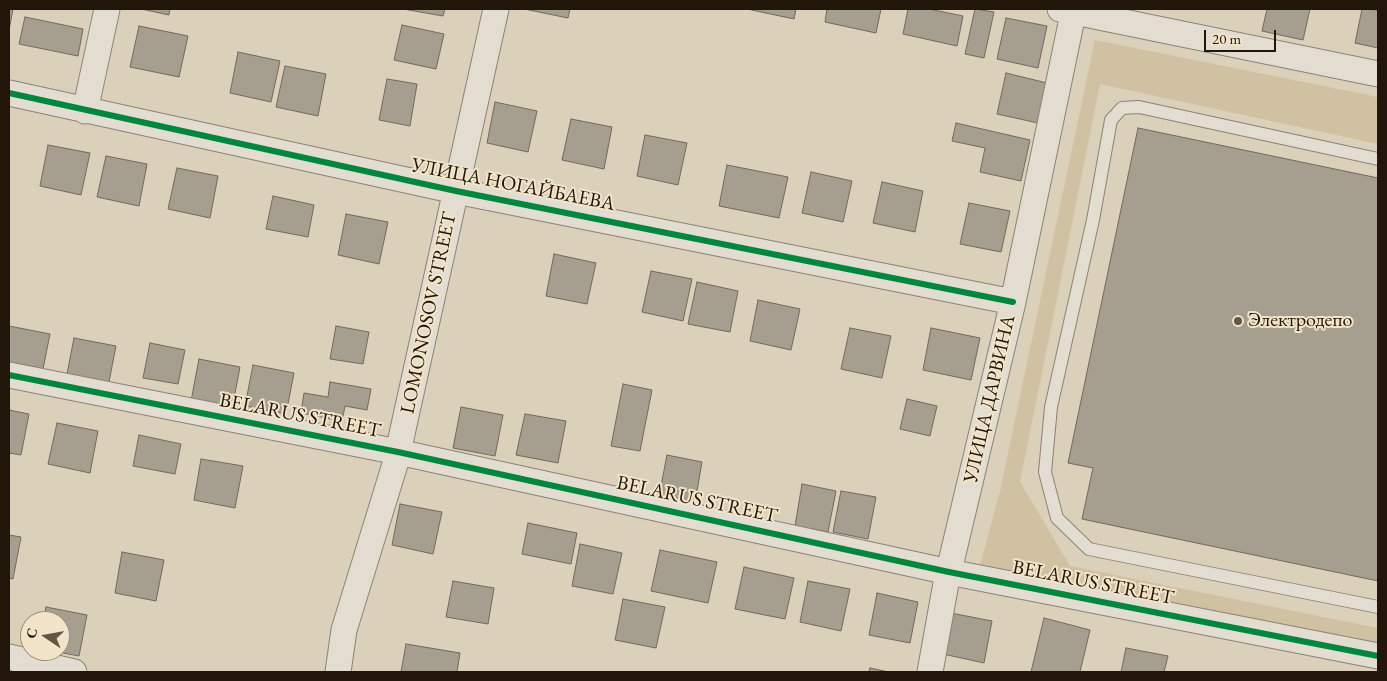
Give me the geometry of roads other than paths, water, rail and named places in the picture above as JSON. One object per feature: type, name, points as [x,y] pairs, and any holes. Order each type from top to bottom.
[{"type":"street","points":[[85,110],[107,9]]},
{"type":"street","name":"LOMONOSOV STREET","points":[[338,672],[344,630],[398,452],[496,9]]},
{"type":"street","points":[[1069,10],[1378,74]]},
{"type":"street","name":"УЛИЦА ДАРВИНА","points":[[930,672],[949,572],[1013,302],[1069,10]]},
{"type":"street","name":"УЛИЦА НОГАЙБАЕВА","points":[[9,93],[456,191],[1013,302]]},
{"type":"street","name":"BELARUS STREET","points":[[9,375],[398,452],[949,572],[1378,656]]},
{"type":"street","points":[[9,657],[74,672]]},
{"type":"lane","points":[[1378,159],[1139,107],[1122,108],[1111,120],[1093,220],[1051,407],[1045,472],[1058,518],[1089,549],[1378,607]]},
{"type":"place","name":"Электродепо","points":[[1238,321]]}]
